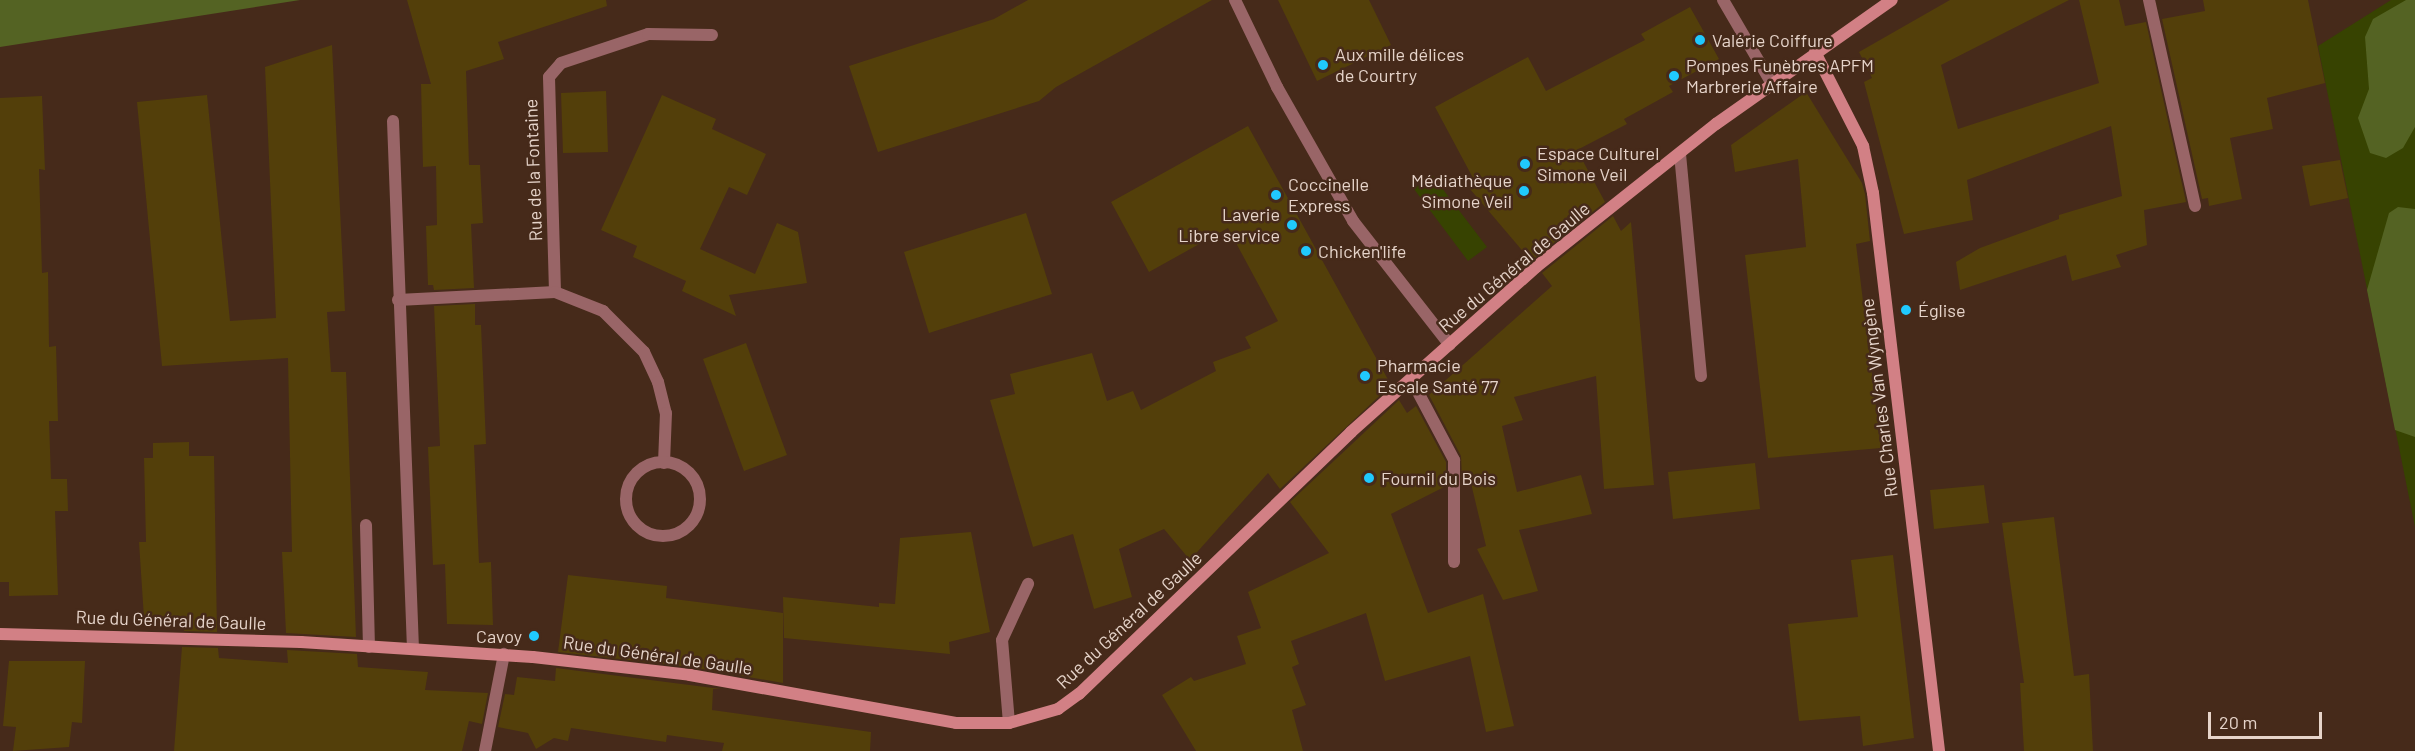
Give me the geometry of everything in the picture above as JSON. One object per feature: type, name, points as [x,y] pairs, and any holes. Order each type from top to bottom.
[{"type":"street","points":[[1235,0],[1277,87],[1353,221],[1450,345]]},
{"type":"street","points":[[1723,0],[1772,84]]},
{"type":"street","name":"Rue du Général de Gaulle","points":[[0,634],[504,654],[690,675],[956,723],[1009,723],[1058,709],[1079,694],[1411,380],[1536,267],[1772,84],[1892,0]]},
{"type":"street","points":[[2149,0],[2195,206]]},
{"type":"street","name":"Rue de la Fontaine","points":[[555,292],[549,77],[561,63],[648,34],[712,35]]},
{"type":"street","name":"Rue Charles Van Wyngène","points":[[1815,52],[1863,146],[1873,193],[1939,751]]},
{"type":"street","points":[[393,121],[413,649]]},
{"type":"street","points":[[1680,154],[1701,376]]},
{"type":"street","points":[[398,300],[555,292],[603,311],[644,352],[666,413],[664,463]]},
{"type":"street","points":[[1411,380],[1454,460],[1455,562]]},
{"type":"street","points":[[664,463],[678,466],[690,474],[699,501],[687,527],[660,536],[635,524],[625,498],[638,472],[664,463]]},
{"type":"street","points":[[366,525],[369,647]]},
{"type":"street","points":[[1009,723],[1002,640],[1028,584]]},
{"type":"street","points":[[485,751],[504,654]]},
{"type":"green space","points":[[0,0],[300,0],[0,47]]},
{"type":"green space","points":[[2391,0],[2415,0],[2415,527],[2318,46]]},
{"type":"green space","points":[[2406,0],[2415,0],[2415,127],[2403,148],[2386,158],[2370,153],[2358,118],[2369,89],[2365,37],[2373,19]]},
{"type":"green space","points":[[1432,175],[1487,247],[1468,261],[1414,189]]},
{"type":"green space","points":[[2398,207],[2415,209],[2415,437],[2395,430],[2367,290],[2389,213]]},
{"type":"building","points":[[407,0],[606,0],[607,6],[498,42],[504,59],[466,71],[469,165],[480,165],[483,223],[471,224],[474,288],[434,290],[433,285],[428,285],[426,226],[437,225],[436,166],[423,167],[421,84],[431,84]]},
{"type":"building","points":[[1028,0],[1212,0],[1056,87],[1039,101],[878,152],[849,66],[994,19]]},
{"type":"building","points":[[1278,0],[1369,0],[1391,45],[1317,81]]},
{"type":"building","points":[[1950,0],[2069,0],[1941,65],[1958,129],[2099,83],[2079,0],[2119,0],[2125,26],[2146,22],[2186,202],[2144,210],[2147,245],[2116,255],[2121,267],[2072,281],[2066,255],[1960,290],[1956,262],[1980,248],[2059,219],[2059,215],[2122,196],[2111,126],[1967,180],[1973,220],[1904,234],[1864,82],[1872,78],[1859,52]]},
{"type":"building","points":[[2203,0],[2308,0],[2325,83],[2267,98],[2273,129],[2230,138],[2242,199],[2209,206],[2208,198],[2202,199],[2162,19],[2205,11]]},
{"type":"building","points":[[1690,7],[1719,59],[1669,86],[1673,92],[1624,119],[1627,124],[1577,150],[1605,202],[1531,261],[1464,182],[1473,178],[1435,107],[1528,57],[1546,91],[1645,40],[1641,34]]},
{"type":"building","points":[[332,45],[345,311],[327,312],[331,372],[346,372],[356,637],[286,633],[282,552],[292,552],[288,358],[162,366],[137,102],[207,95],[230,321],[276,318],[265,67]]},
{"type":"building","points":[[606,91],[608,152],[563,153],[561,93]]},
{"type":"building","points":[[1806,92],[1862,183],[1865,194],[1870,241],[1856,244],[1881,448],[1768,458],[1745,255],[1806,247],[1798,159],[1735,172],[1731,145]]},
{"type":"building","points":[[662,95],[716,119],[712,129],[766,154],[747,195],[729,187],[700,249],[755,274],[777,223],[798,232],[807,283],[729,295],[736,316],[682,291],[686,281],[633,257],[637,246],[601,230]]},
{"type":"building","points":[[42,96],[45,170],[39,169],[42,273],[48,272],[49,347],[56,346],[58,421],[49,421],[51,479],[67,479],[68,511],[55,511],[58,595],[9,596],[9,582],[0,582],[0,98]]},
{"type":"building","points":[[1248,126],[1391,385],[1280,489],[1268,473],[1190,560],[1164,529],[1119,549],[1132,597],[1094,609],[1073,534],[1033,547],[990,400],[1015,394],[1010,374],[1092,353],[1107,401],[1133,391],[1141,410],[1216,371],[1213,362],[1251,348],[1245,337],[1278,321],[1228,228],[1149,272],[1111,202]]},
{"type":"building","points":[[2340,160],[2348,198],[2310,206],[2302,166]]},
{"type":"building","points":[[1026,213],[1052,294],[929,333],[904,252]]},
{"type":"building","points":[[1613,216],[1621,231],[1631,222],[1654,485],[1604,489],[1596,376],[1514,397],[1523,420],[1502,426],[1517,492],[1581,475],[1592,514],[1519,530],[1538,591],[1503,600],[1477,549],[1486,546],[1469,475],[1462,478],[1461,456],[1429,395],[1552,286],[1542,273]]},
{"type":"building","points":[[475,304],[475,325],[481,325],[486,444],[474,445],[479,563],[491,562],[493,625],[447,624],[445,564],[433,565],[428,447],[440,446],[434,306]]},
{"type":"building","points":[[746,343],[787,455],[744,471],[703,359]]},
{"type":"building","points":[[1399,400],[1407,413],[1416,406],[1446,462],[1446,486],[1391,514],[1428,613],[1483,594],[1514,726],[1486,732],[1470,656],[1385,681],[1366,613],[1291,641],[1299,664],[1292,667],[1306,705],[1292,710],[1303,751],[1196,751],[1162,695],[1191,677],[1194,681],[1246,664],[1237,636],[1261,628],[1248,592],[1329,553],[1290,502]]},
{"type":"building","points":[[189,442],[189,456],[214,456],[217,632],[184,631],[185,619],[144,618],[139,542],[146,542],[144,458],[153,458],[153,443]]},
{"type":"building","points":[[1755,463],[1760,509],[1673,519],[1668,472]]},
{"type":"building","points":[[1984,485],[1989,523],[1934,529],[1930,490]]},
{"type":"building","points":[[2054,517],[2074,676],[2089,674],[2093,751],[2024,751],[2020,683],[2024,683],[2002,523]]},
{"type":"building","points":[[971,532],[990,632],[949,642],[950,654],[784,638],[783,597],[879,607],[879,603],[895,604],[900,538]]},
{"type":"building","points":[[1893,555],[1914,738],[1863,746],[1860,716],[1799,721],[1788,624],[1858,617],[1851,560]]},
{"type":"building","points":[[568,575],[667,586],[666,598],[783,613],[783,683],[691,667],[558,652]]},
{"type":"building","points":[[182,647],[218,648],[219,658],[288,663],[287,650],[357,654],[358,667],[428,672],[425,690],[488,693],[482,724],[469,721],[462,751],[174,751]]},
{"type":"building","points":[[9,661],[85,661],[82,723],[72,722],[69,747],[13,751],[16,727],[3,726]]},
{"type":"building","points":[[556,668],[721,689],[713,689],[712,710],[871,732],[870,751],[722,751],[724,743],[667,735],[666,742],[571,728],[568,741],[554,738],[536,749],[528,733],[498,727],[505,694],[514,695],[517,677],[555,681]]},
{"type":"place","name":"Valérie Coiffure","points":[[1700,40]]},
{"type":"place","name":"Aux mille délices de Courtry","points":[[1323,65]]},
{"type":"place","name":"Pompes Funèbres APFM Marbrerie Affaire","points":[[1674,76]]},
{"type":"place","name":"Espace Culturel Simone Veil","points":[[1525,164]]},
{"type":"place","name":"Médiathèque Simone Veil","points":[[1524,191]]},
{"type":"place","name":"Coccinelle Express","points":[[1276,195]]},
{"type":"place","name":"Laverie Libre service","points":[[1292,225]]},
{"type":"place","name":"Chicken'life","points":[[1306,251]]},
{"type":"place","name":"Église","points":[[1906,310]]},
{"type":"place","name":"Pharmacie Escale Santé 77","points":[[1365,376]]},
{"type":"place","name":"Fournil du Bois","points":[[1369,478]]},
{"type":"place","name":"Cavoy","points":[[534,636]]}]
